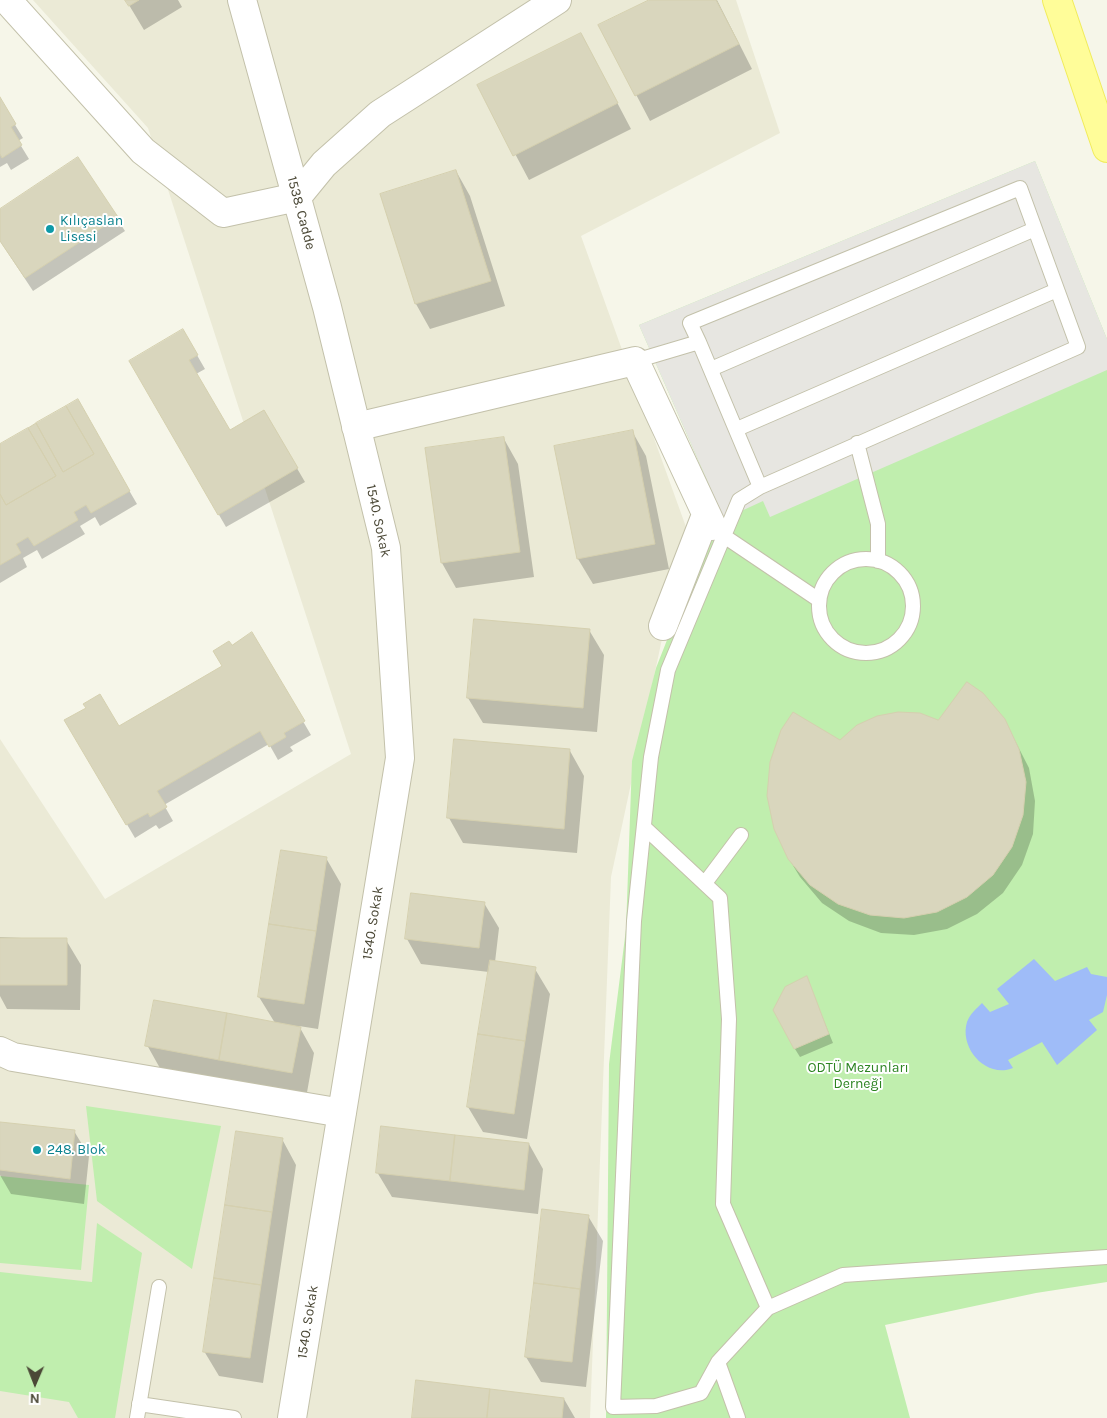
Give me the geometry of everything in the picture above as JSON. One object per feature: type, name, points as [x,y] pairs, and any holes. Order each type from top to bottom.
[{"type":"main road","points":[[1057,0],[1107,148]]},
{"type":"street","points":[[8,0],[143,150],[223,214],[297,197],[324,164],[380,114],[557,0]]},
{"type":"street","name":"1538. Cadde","points":[[242,0],[327,307],[356,427]]},
{"type":"street","points":[[356,427],[635,361],[714,526],[663,626]]},
{"type":"street","name":"1540. Sokak","points":[[292,1418],[400,758],[386,548],[356,427]]},
{"type":"street","points":[[0,1051],[13,1057],[342,1113]]},
{"type":"lane","points":[[760,487],[737,429],[690,323],[1020,188],[1078,347],[760,487],[739,500],[714,526],[668,670],[651,757],[634,921],[613,1407],[656,1406],[701,1392],[718,1362],[768,1308],[843,1276],[1107,1257]]},
{"type":"lane","points":[[711,369],[1035,229]]},
{"type":"lane","points":[[737,429],[1057,290]]},
{"type":"lane","points":[[635,361],[699,342]]},
{"type":"lane","points":[[857,444],[878,524],[878,561]]},
{"type":"lane","points":[[714,526],[819,600]]},
{"type":"lane","points":[[860,560],[878,561],[895,569],[907,583],[913,600],[912,618],[904,635],[890,647],[872,653],[854,652],[837,644],[825,630],[819,612],[819,600],[828,578],[842,565],[860,560]]},
{"type":"lane","points":[[644,827],[720,898],[729,1019],[723,1204],[768,1308]]},
{"type":"lane","points":[[705,883],[742,835]]},
{"type":"lane","points":[[159,1287],[138,1411],[234,1418]]},
{"type":"lane","points":[[718,1362],[738,1418]]},
{"type":"shaded area","points":[[33,0],[736,0],[780,133],[581,236],[686,527],[611,877],[590,1418],[0,1418],[0,739],[105,899],[351,754],[148,128]]},
{"type":"shaded area","points":[[1035,161],[1107,339],[1107,370],[770,517],[763,501],[724,519],[639,325]]},
{"type":"green space","name":"ODTÜ Mezunları Derneği","points":[[1035,161],[1107,339],[1107,1282],[1036,1293],[885,1325],[910,1418],[606,1418],[609,1064],[626,929],[632,761],[656,668],[719,508],[639,325]]},
{"type":"green space","points":[[86,1106],[221,1126],[192,1269],[97,1201]]},
{"type":"green space","points":[[0,1176],[89,1185],[81,1270],[0,1263]]},
{"type":"green space","points":[[97,1223],[142,1253],[115,1418],[78,1418],[69,1402],[0,1391],[0,1272],[92,1282]]},
{"type":"water","points":[[1034,959],[1055,981],[1087,967],[1091,974],[1107,977],[1107,995],[1103,1012],[1089,1020],[1097,1030],[1057,1065],[1042,1042],[1008,1060],[1013,1068],[993,1069],[984,1065],[971,1051],[967,1042],[967,1022],[971,1014],[982,1003],[990,1012],[1009,1004],[997,989]]},
{"type":"building","points":[[125,0],[139,0],[129,6]]},
{"type":"building","points":[[649,0],[716,0],[739,44],[635,96],[598,25]]},
{"type":"building","points":[[581,33],[618,103],[513,156],[477,85]]},
{"type":"building","points":[[0,97],[16,124],[11,127],[22,145],[2,158],[0,154]]},
{"type":"building","name":"Kılıçaslan Lisesi","points":[[78,157],[118,217],[25,278],[0,241],[0,209]]},
{"type":"building","points":[[456,170],[491,281],[415,304],[380,194]]},
{"type":"building","points":[[183,329],[198,355],[189,360],[230,430],[264,410],[298,468],[218,515],[129,361]]},
{"type":"building","points":[[78,399],[130,491],[91,513],[86,505],[74,512],[78,520],[34,546],[28,537],[16,544],[21,553],[0,565],[0,494],[6,505],[56,476],[28,428],[36,423],[63,472],[94,454],[66,406]]},
{"type":"building","points":[[66,406],[94,454],[63,472],[36,423]]},
{"type":"building","points":[[28,428],[56,476],[6,505],[0,494],[0,444]]},
{"type":"building","points":[[633,430],[655,544],[577,559],[554,446]]},
{"type":"building","points":[[504,437],[520,552],[441,563],[425,448]]},
{"type":"building","points":[[474,619],[590,629],[583,708],[467,698]]},
{"type":"building","points":[[252,632],[305,721],[284,733],[286,737],[269,747],[260,731],[157,791],[167,807],[150,817],[148,813],[126,825],[64,720],[86,708],[83,704],[100,694],[119,726],[222,666],[213,651],[229,641],[232,645]]},
{"type":"building","points":[[967,682],[983,693],[1005,719],[1019,749],[1026,782],[1023,815],[1012,847],[993,875],[967,897],[937,912],[904,918],[870,915],[838,904],[810,885],[788,859],[774,829],[767,796],[770,762],[781,730],[793,712],[840,740],[857,725],[877,716],[898,712],[920,713],[938,720]]},
{"type":"building","points":[[454,739],[570,749],[564,829],[447,818]]},
{"type":"building","points":[[281,850],[327,857],[316,931],[269,924]]},
{"type":"building","points":[[411,893],[485,902],[479,948],[405,939]]},
{"type":"building","points":[[269,924],[316,931],[304,1004],[258,997]]},
{"type":"building","points":[[0,938],[67,938],[67,985],[0,985]]},
{"type":"building","points":[[490,960],[536,967],[525,1041],[478,1034]]},
{"type":"building","points":[[807,976],[829,1034],[794,1049],[773,1010],[785,987]]},
{"type":"building","points":[[154,1000],[227,1013],[219,1060],[145,1046]]},
{"type":"building","points":[[227,1013],[301,1027],[292,1073],[219,1060]]},
{"type":"building","points":[[478,1034],[525,1041],[514,1114],[467,1107]]},
{"type":"building","name":"248. Blok","points":[[0,1122],[75,1130],[70,1179],[0,1170]]},
{"type":"building","points":[[381,1126],[455,1135],[450,1181],[376,1173]]},
{"type":"building","points":[[236,1131],[283,1138],[272,1212],[225,1205]]},
{"type":"building","points":[[455,1135],[529,1143],[524,1190],[450,1181]]},
{"type":"building","points":[[225,1205],[272,1212],[261,1285],[214,1278]]},
{"type":"building","points":[[542,1209],[589,1215],[580,1289],[534,1283]]},
{"type":"building","points":[[214,1278],[261,1285],[250,1358],[203,1352]]},
{"type":"building","points":[[534,1283],[580,1289],[572,1362],[525,1357]]},
{"type":"building","points":[[416,1380],[490,1389],[487,1418],[412,1418]]},
{"type":"building","points":[[490,1389],[564,1398],[562,1418],[487,1418]]},
{"type":"place","name":"Kılıçaslan Lisesi","points":[[50,229]]},
{"type":"place","name":"248. Blok","points":[[37,1150]]}]
